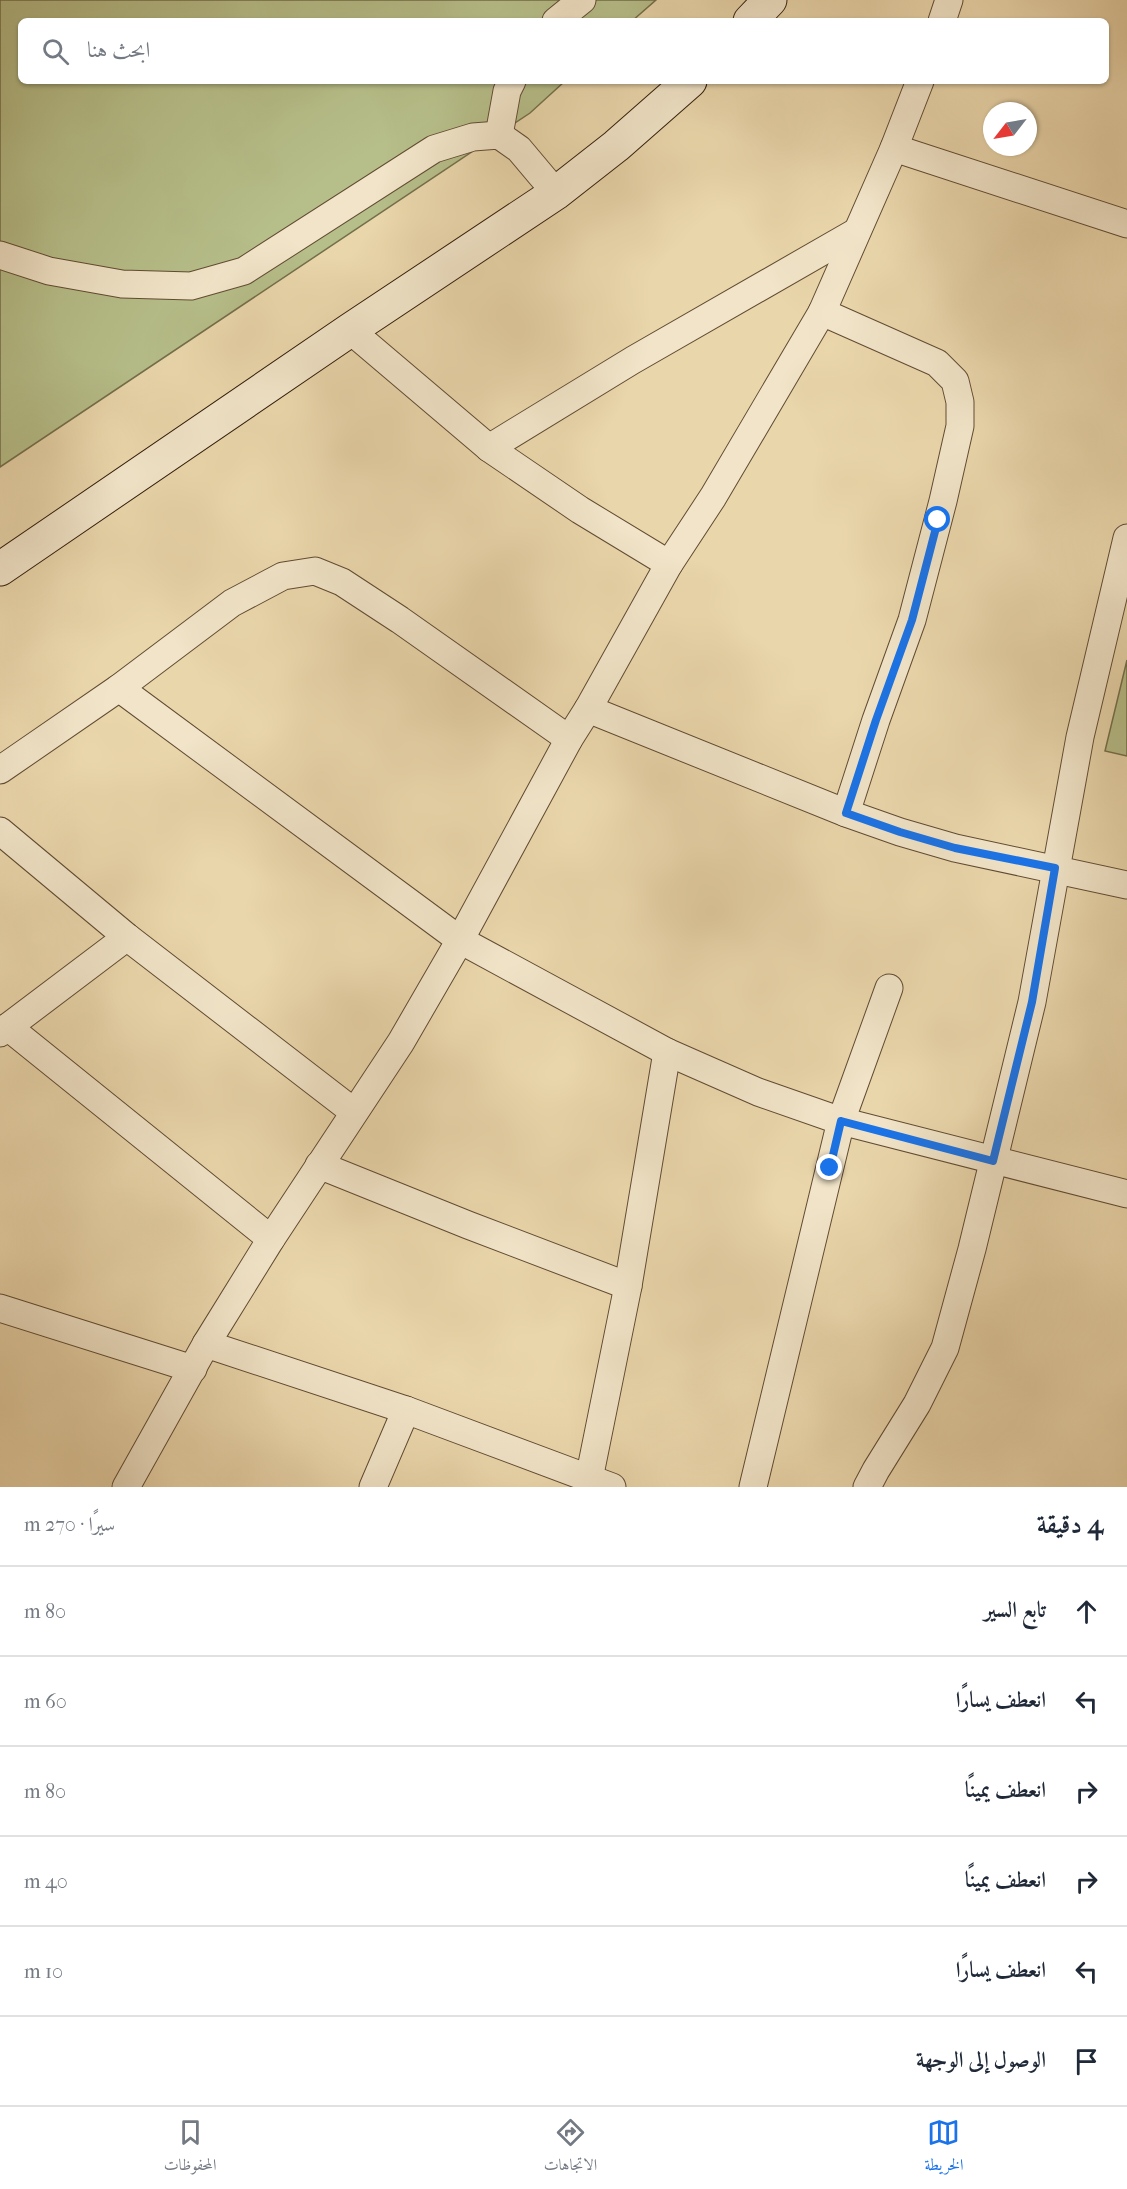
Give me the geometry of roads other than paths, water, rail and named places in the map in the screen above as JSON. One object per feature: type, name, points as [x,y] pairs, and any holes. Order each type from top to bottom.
[{"type":"main road","points":[[753,18],[770,0]]},
{"type":"main road","points":[[0,569],[350,330],[556,193],[616,146],[687,84]]},
{"type":"street","points":[[560,18],[582,0]]},
{"type":"street","points":[[943,18],[949,0]]},
{"type":"street","points":[[499,135],[507,91],[510,84]]},
{"type":"street","points":[[126,1487],[206,1344],[401,1042],[669,564],[713,497],[822,312],[894,148],[919,84]]},
{"type":"street","points":[[0,255],[49,271],[122,285],[191,286],[244,271],[434,149],[473,137],[499,135],[519,149],[556,193]]},
{"type":"street","points":[[894,148],[1127,224]]},
{"type":"street","points":[[489,448],[633,360],[856,232]]},
{"type":"street","points":[[822,312],[937,363],[956,381],[960,402],[960,426],[946,490],[912,620],[846,813]]},
{"type":"street","points":[[350,330],[489,448],[580,510],[669,564]]},
{"type":"street","points":[[867,1487],[917,1404],[945,1348],[1032,1002],[1080,736],[1127,538]]},
{"type":"street","points":[[0,770],[119,688],[232,603],[283,576],[315,571],[342,582],[400,620],[569,740]]},
{"type":"street","points":[[119,688],[460,940],[667,1052],[758,1092],[841,1121],[1127,1194]]},
{"type":"street","points":[[588,708],[846,813],[900,832],[955,848],[1127,885]]},
{"type":"street","points":[[0,831],[127,937],[354,1112]]},
{"type":"street","points":[[127,937],[4,1030],[272,1239]]},
{"type":"street","points":[[753,1487],[841,1121],[889,988]]},
{"type":"street","points":[[206,1344],[406,1410],[597,1484],[667,1052]]},
{"type":"street","points":[[319,1166],[628,1286]]},
{"type":"street","points":[[0,1308],[193,1369]]},
{"type":"street","points":[[373,1487],[406,1410]]}]
